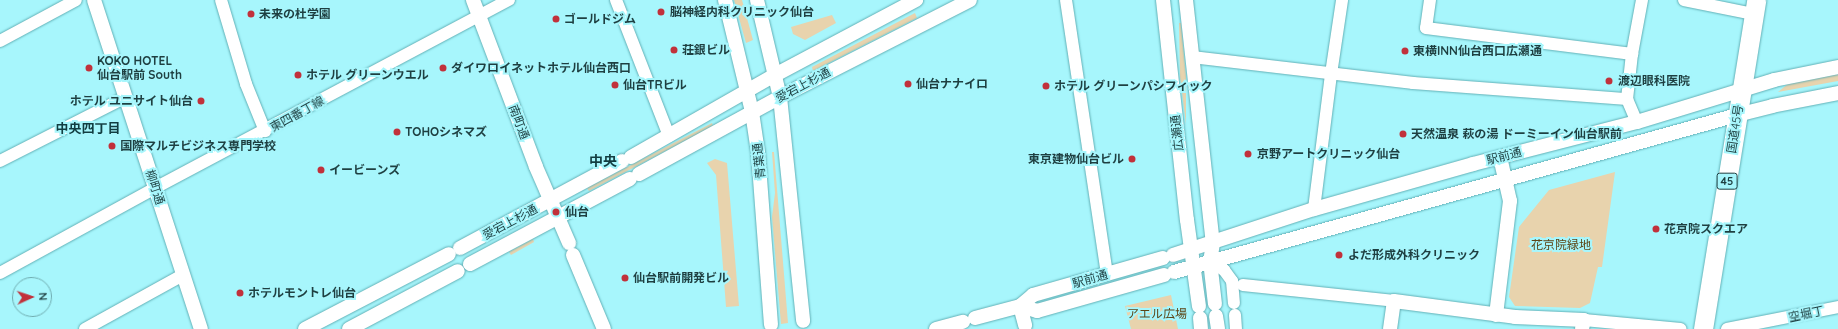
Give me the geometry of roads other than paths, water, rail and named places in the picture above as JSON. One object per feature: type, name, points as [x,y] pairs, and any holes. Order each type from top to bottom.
[{"type":"highway","name":"国道45号","points":[[1703,329],[1754,7]]},
{"type":"street","points":[[0,41],[76,0]]},
{"type":"street","name":"柳町通","points":[[94,0],[201,329]]},
{"type":"street","points":[[221,0],[246,84],[265,131]]},
{"type":"street","name":"南町通","points":[[473,0],[551,201],[604,329]]},
{"type":"street","name":"東四番丁線","points":[[0,273],[155,188],[265,131],[509,0]]},
{"type":"street","points":[[616,0],[669,136]]},
{"type":"street","name":"青葉通","points":[[725,0],[752,112],[758,152],[771,325]]},
{"type":"street","points":[[757,0],[780,97],[803,321]]},
{"type":"street","name":"愛宕上杉通","points":[[305,329],[551,201],[776,75],[916,0]]},
{"type":"street","name":"愛宕上杉通","points":[[348,329],[634,177],[780,97],[970,0]]},
{"type":"street","points":[[1066,0],[1107,273]]},
{"type":"street","name":"広瀬通","points":[[1163,0],[1187,220],[1200,318]]},
{"type":"street","name":"広瀬通","points":[[1186,0],[1213,243],[1210,261],[1216,317]]},
{"type":"street","points":[[1314,209],[1342,0]]},
{"type":"street","points":[[1430,0],[1426,28],[1632,54]]},
{"type":"street","points":[[1637,122],[1627,99],[1632,54],[1642,0]]},
{"type":"street","points":[[1684,0],[1754,7]]},
{"type":"street","points":[[1192,57],[1420,84],[1627,99]]},
{"type":"street","name":"駅前通","points":[[936,329],[1020,306],[1033,295],[1213,243],[1314,209],[1500,157],[1637,122],[1774,80],[1838,67]]},
{"type":"street","name":"駅前通","points":[[1020,306],[1037,311],[1210,261],[1737,115],[1772,106],[1838,93]]},
{"type":"street","points":[[0,161],[126,97]]},
{"type":"street","points":[[1496,315],[1510,201],[1500,157]]},
{"type":"street","points":[[1210,261],[1228,274],[1237,286],[1235,309],[1236,329]]},
{"type":"street","points":[[85,329],[183,275]]},
{"type":"street","points":[[1237,286],[1394,301],[1496,315],[1583,324],[1681,329]]},
{"type":"street","points":[[1390,329],[1394,301]]},
{"type":"street","points":[[1020,306],[1025,324]]},
{"type":"street","name":"空堀丁","points":[[1727,329],[1838,307]]},
{"type":"place","name":"脳神経内科クリニック仙台","points":[[661,12]]},
{"type":"place","name":"未来の杜学園","points":[[251,14]]},
{"type":"place","name":"ゴールドジム","points":[[556,19]]},
{"type":"place","name":"荘銀ビル","points":[[674,50]]},
{"type":"place","name":"東横INN仙台西口広瀬通","points":[[1405,51]]},
{"type":"place","name":"KOKO HOTEL 仙台駅前 South","points":[[89,68]]},
{"type":"place","name":"ダイワロイネットホテル仙台西口","points":[[443,68]]},
{"type":"place","name":"ホテル グリーンウエル","points":[[298,75]]},
{"type":"place","name":"渡辺眼科医院","points":[[1609,81]]},
{"type":"place","name":"仙台ナナイロ","points":[[908,84]]},
{"type":"place","name":"仙台TRビル","points":[[615,85]]},
{"type":"place","name":"ホテル グリーンパシフィック","points":[[1046,86]]},
{"type":"place","name":"ホテル ユニサイト仙台","points":[[201,101]]},
{"type":"place","name":"TOHOシネマズ","points":[[397,132]]},
{"type":"place","name":"天然温泉 萩の湯 ドーミーイン仙台駅前","points":[[1403,134]]},
{"type":"place","name":"国際マルチビジネス専門学校","points":[[112,146]]},
{"type":"place","name":"京野アートクリニック仙台","points":[[1248,154]]},
{"type":"place","name":"東京建物仙台ビル","points":[[1132,159]]},
{"type":"place","name":"イービーンズ","points":[[321,170]]},
{"type":"place","name":"仙台","points":[[556,212]]},
{"type":"place","name":"花京院スクエア","points":[[1656,229]]},
{"type":"place","name":"よだ形成外科クリニック","points":[[1339,255]]},
{"type":"place","name":"仙台駅前開発ビル","points":[[625,278]]},
{"type":"place","name":"ホテルモントレ仙台","points":[[240,293]]},
{"type":"district","name":"中央四丁目","points":[[88,128]]},
{"type":"district","name":"中央","points":[[603,161]]},
{"type":"park label","name":"花京院緑地","points":[[1561,245]]},
{"type":"park label","name":"アエル広場","points":[[1157,314]]}]
